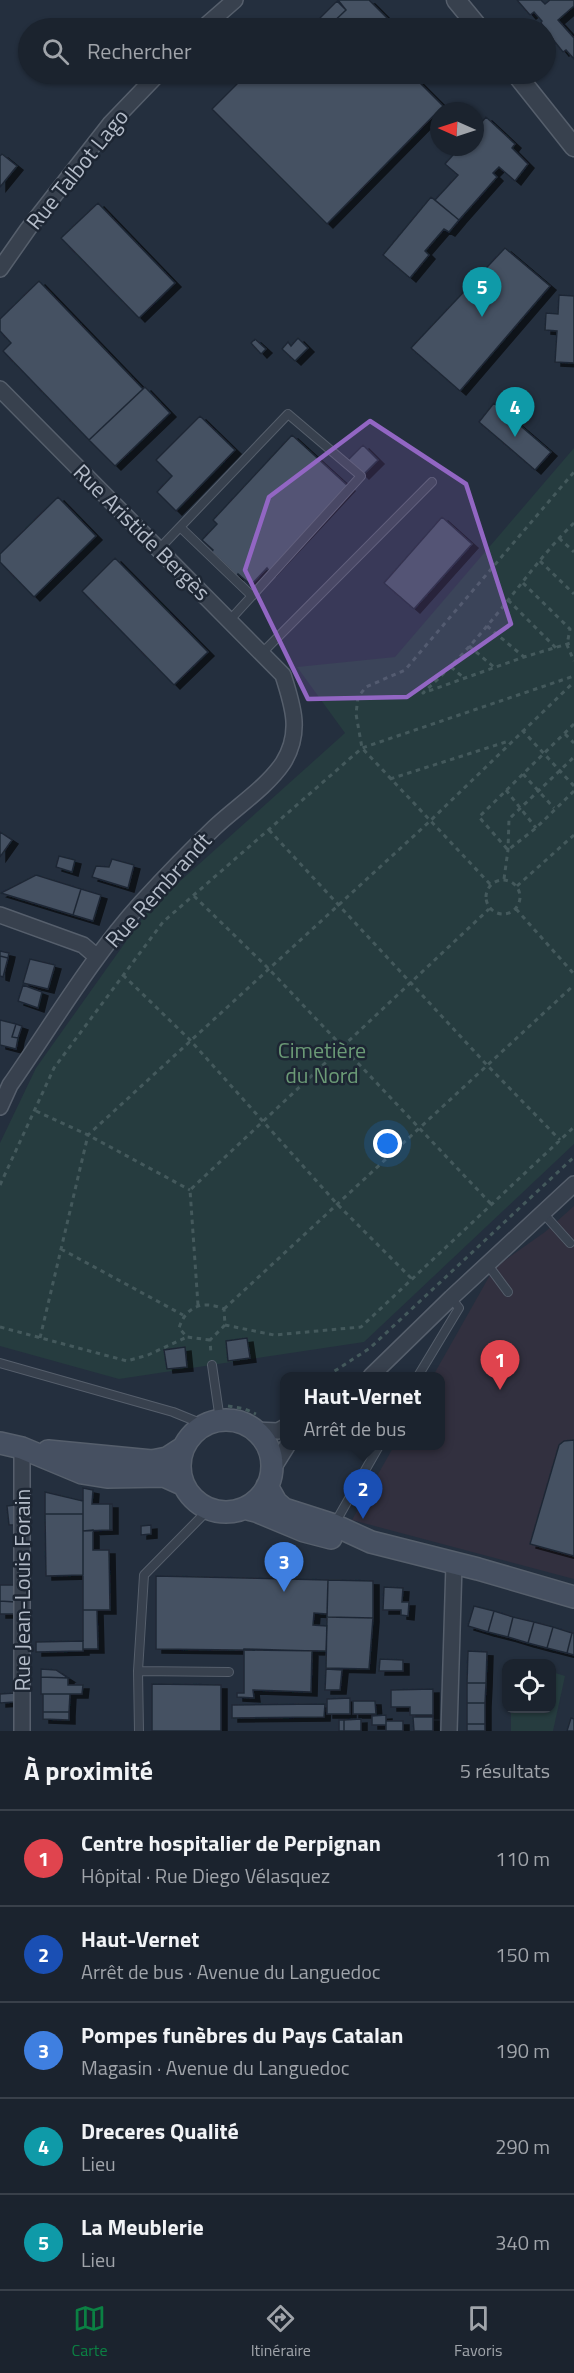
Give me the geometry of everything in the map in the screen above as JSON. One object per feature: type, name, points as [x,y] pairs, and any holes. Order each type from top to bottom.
[{"type":"main road","points":[[270,1478],[262,1495],[244,1508],[233,1512],[209,1509],[190,1495],[184,1485],[180,1472],[180,1459],[184,1447],[193,1434],[214,1417],[259,1425],[270,1455],[270,1478],[276,1502],[284,1509],[334,1525],[371,1542],[478,1569],[574,1597]]},
{"type":"main road","points":[[0,1443],[22,1448],[152,1461],[167,1458],[184,1447]]},
{"type":"main road","points":[[22,1448],[82,1473],[106,1477],[164,1476],[184,1485]]},
{"type":"main road","points":[[244,1508],[313,1533],[340,1540],[371,1542]]},
{"type":"street","points":[[215,18],[234,0]]},
{"type":"street","points":[[456,0],[471,18]]},
{"type":"street","name":"Rue Talbot Lago","points":[[0,269],[28,229],[110,124],[148,84]]},
{"type":"street","points":[[524,84],[574,147]]},
{"type":"street","name":"Rue Aristide Bergès","points":[[0,389],[283,675]]},
{"type":"street","name":"Rue Rembrandt","points":[[0,1107],[10,1085],[97,957],[140,904],[214,828],[266,782],[283,763],[294,737],[294,710],[283,675]]},
{"type":"street","points":[[0,915],[83,945],[97,957]]},
{"type":"street","points":[[376,1372],[451,1298],[574,1184]]},
{"type":"street","points":[[368,1372],[399,1351]]},
{"type":"street","points":[[259,1425],[280,1430]]},
{"type":"street","name":"Rue Jean-Louis Forain","points":[[22,1448],[22,1731]]},
{"type":"street","points":[[270,1478],[285,1450]]},
{"type":"street","points":[[449,1731],[454,1564]]},
{"type":"lane","points":[[159,549],[288,414],[361,476],[229,621]]},
{"type":"lane","points":[[262,653],[432,482]]},
{"type":"lane","points":[[180,527],[252,596]]},
{"type":"lane","points":[[543,1213],[573,1243]]},
{"type":"lane","points":[[488,1265],[508,1292]]},
{"type":"lane","points":[[421,1372],[459,1308],[451,1298]]},
{"type":"lane","points":[[0,1363],[173,1412],[214,1417],[212,1365]]},
{"type":"lane","points":[[334,1525],[376,1450]]},
{"type":"lane","points":[[139,1731],[138,1671],[144,1575],[209,1509]]},
{"type":"lane","points":[[138,1671],[229,1672]]},
{"type":"path","points":[[490,884],[429,822],[362,748],[356,714],[358,697],[366,687],[405,670],[574,472]]},
{"type":"path","points":[[574,523],[559,538],[488,626],[451,667],[423,693],[574,642]]},
{"type":"path","points":[[559,538],[574,552]]},
{"type":"path","points":[[540,561],[574,594]]},
{"type":"path","points":[[522,583],[570,629]]},
{"type":"path","points":[[508,600],[556,649]]},
{"type":"path","points":[[574,624],[570,629],[567,645],[574,661]]},
{"type":"path","points":[[488,626],[524,657]]},
{"type":"path","points":[[469,646],[495,668]]},
{"type":"path","points":[[451,667],[464,678]]},
{"type":"path","points":[[0,1185],[54,1068],[163,922],[362,748],[574,676]]},
{"type":"path","points":[[40,1338],[88,1135],[429,822],[511,740],[574,682]]},
{"type":"path","points":[[508,850],[478,817],[574,724]]},
{"type":"path","points":[[522,730],[574,786]]},
{"type":"path","points":[[565,734],[574,743]]},
{"type":"path","points":[[390,779],[511,740]]},
{"type":"path","points":[[504,879],[509,819],[574,757]]},
{"type":"path","points":[[523,774],[554,809]]},
{"type":"path","points":[[505,789],[536,828]]},
{"type":"path","points":[[508,850],[536,828],[574,791]]},
{"type":"path","points":[[269,830],[487,1065],[560,1140]]},
{"type":"path","points":[[517,886],[574,835]]},
{"type":"path","points":[[504,879],[517,886],[521,899],[516,909],[502,915],[489,909],[485,896],[490,884],[504,879]]},
{"type":"path","points":[[194,896],[268,968],[492,1205]]},
{"type":"path","points":[[198,1305],[190,1190],[263,1119],[344,1048],[489,909]]},
{"type":"path","points":[[516,909],[574,974]]},
{"type":"path","points":[[123,975],[190,1040],[338,1205],[412,1279]]},
{"type":"path","points":[[224,1309],[574,985]]},
{"type":"path","points":[[36,1111],[88,1135],[190,1190]]},
{"type":"path","points":[[225,1325],[274,1335],[361,1327],[574,1127]]},
{"type":"path","points":[[334,1372],[370,1348],[574,1157]]},
{"type":"path","points":[[61,1249],[183,1315]]},
{"type":"path","points":[[187,1337],[179,1328],[183,1315],[198,1305],[212,1304],[224,1309]]},
{"type":"path","points":[[212,1365],[210,1340],[225,1325],[224,1309]]},
{"type":"path","points":[[0,1327],[127,1362],[187,1337],[210,1340]]},
{"type":"path","points":[[214,1417],[245,1409],[259,1425]]},
{"type":"highlighted area","points":[[370,421],[466,484],[511,624],[407,697],[308,699],[245,570],[269,497]]},
{"type":"shaded area","points":[[574,1206],[574,1579],[352,1520],[392,1450],[445,1450],[445,1372],[435,1372],[494,1268],[545,1232]]},
{"type":"green space","name":"Cimetière du Nord","points":[[574,448],[574,1144],[364,1342],[119,1379],[0,1346],[0,1143],[36,1068],[149,909],[345,733],[297,667],[395,657]]},
{"type":"green space","points":[[556,1673],[565,1676],[553,1731],[511,1731],[511,1713],[556,1713]]},
{"type":"building","points":[[338,0],[369,0],[387,18],[338,18],[346,10]]},
{"type":"building","points":[[517,0],[541,0],[545,4],[550,0],[574,0],[574,6],[558,20],[574,38],[574,59],[566,50],[563,52],[556,43],[556,18],[539,18],[534,12],[530,15]]},
{"type":"building","points":[[337,1],[346,10],[338,18],[320,18]]},
{"type":"building","points":[[237,84],[421,84],[439,102],[430,102],[430,119],[327,224],[212,109]]},
{"type":"building","points":[[486,117],[515,144],[512,148],[528,164],[515,181],[499,167],[493,173],[497,177],[459,220],[435,200],[458,175],[445,164],[452,156],[484,156],[484,119]]},
{"type":"building","points":[[2,154],[17,166],[0,187],[0,156]]},
{"type":"building","points":[[431,197],[459,220],[449,232],[444,229],[425,251],[429,255],[410,278],[383,255]]},
{"type":"building","points":[[98,203],[175,283],[139,318],[61,238]]},
{"type":"building","points":[[505,248],[550,286],[460,391],[411,348]]},
{"type":"building","points":[[39,281],[143,389],[89,440],[3,351],[11,343],[0,331],[0,319]]},
{"type":"building","points":[[559,295],[574,296],[574,363],[555,362],[557,331],[545,330],[546,313],[558,314]]},
{"type":"building","points":[[298,338],[308,348],[295,361],[282,349],[288,342],[291,346]]},
{"type":"building","points":[[255,339],[266,349],[261,354],[251,343]]},
{"type":"building","points":[[145,387],[170,413],[115,466],[89,440]]},
{"type":"building","points":[[494,403],[551,452],[535,470],[479,422]]},
{"type":"building","points":[[200,416],[235,450],[176,511],[157,492],[172,476],[156,460]]},
{"type":"building","points":[[292,435],[349,487],[270,572],[267,568],[251,585],[238,574],[237,576],[202,540],[217,524],[213,520]]},
{"type":"building","points":[[363,445],[378,460],[363,475],[348,460]]},
{"type":"building","points":[[58,497],[96,536],[34,597],[0,562],[0,554]]},
{"type":"building","points":[[442,517],[472,544],[414,609],[384,583]]},
{"type":"building","points":[[115,558],[208,652],[174,685],[82,591]]},
{"type":"building","points":[[0,832],[12,840],[0,857]]},
{"type":"building","points":[[59,856],[75,860],[72,872],[56,867]]},
{"type":"building","points":[[112,859],[134,865],[128,888],[92,877],[96,866],[109,867]]},
{"type":"building","points":[[36,875],[81,889],[73,915],[1,893]]},
{"type":"building","points":[[81,889],[101,895],[93,921],[73,915]]},
{"type":"building","points":[[0,951],[9,953],[8,958],[0,956]]},
{"type":"building","points":[[0,956],[8,958],[3,977],[0,976]]},
{"type":"building","points":[[30,959],[55,965],[48,989],[23,983]]},
{"type":"building","points":[[23,985],[42,992],[38,1008],[18,1001]]},
{"type":"building","points":[[0,1020],[16,1024],[12,1037],[18,1038],[16,1049],[0,1045]]},
{"type":"building","points":[[16,1024],[22,1026],[18,1038],[12,1037]]},
{"type":"building","points":[[247,1338],[250,1358],[228,1361],[226,1341]]},
{"type":"building","points":[[185,1347],[187,1367],[167,1369],[164,1350]]},
{"type":"building","points":[[574,1440],[574,1556],[530,1544],[559,1445],[564,1441]]},
{"type":"building","points":[[83,1488],[93,1490],[92,1504],[110,1504],[110,1530],[83,1531]]},
{"type":"building","points":[[45,1492],[83,1501],[83,1514],[45,1514]]},
{"type":"building","points":[[110,1504],[112,1504],[112,1530],[110,1530]]},
{"type":"building","points":[[14,1505],[14,1525],[9,1525],[7,1506]]},
{"type":"building","points":[[45,1514],[83,1514],[83,1575],[46,1576]]},
{"type":"building","points":[[151,1525],[151,1534],[141,1535],[141,1526]]},
{"type":"building","points":[[93,1530],[93,1550],[109,1550],[110,1610],[83,1610],[83,1531]]},
{"type":"building","points":[[156,1576],[328,1580],[327,1614],[314,1613],[313,1625],[327,1626],[326,1651],[156,1649]]},
{"type":"building","points":[[328,1580],[373,1581],[373,1618],[327,1617]]},
{"type":"building","points":[[0,1585],[15,1585],[15,1602],[0,1601]]},
{"type":"building","points":[[384,1587],[403,1588],[402,1602],[409,1602],[408,1616],[401,1615],[401,1610],[383,1610]]},
{"type":"building","points":[[0,1601],[15,1602],[15,1614],[0,1614]]},
{"type":"building","points":[[474,1606],[494,1611],[488,1632],[468,1626]]},
{"type":"building","points":[[83,1610],[97,1610],[98,1649],[83,1649]]},
{"type":"building","points":[[494,1611],[513,1617],[508,1637],[488,1632]]},
{"type":"building","points":[[327,1617],[373,1618],[369,1669],[326,1668]]},
{"type":"building","points":[[513,1617],[534,1622],[528,1643],[508,1637]]},
{"type":"building","points":[[534,1622],[553,1627],[547,1648],[528,1643]]},
{"type":"building","points":[[553,1627],[572,1633],[567,1653],[547,1648]]},
{"type":"building","points":[[572,1633],[574,1633],[574,1655],[567,1653]]},
{"type":"building","points":[[83,1641],[83,1651],[36,1652],[36,1642]]},
{"type":"building","points":[[244,1649],[312,1651],[311,1692],[253,1690],[254,1698],[237,1697],[237,1693],[244,1693]]},
{"type":"building","points":[[468,1651],[487,1652],[486,1683],[467,1683]]},
{"type":"building","points":[[380,1659],[403,1660],[403,1671],[379,1671]]},
{"type":"building","points":[[41,1669],[56,1670],[68,1678],[41,1677]]},
{"type":"building","points":[[326,1669],[342,1670],[340,1690],[325,1690]]},
{"type":"building","points":[[41,1677],[68,1678],[68,1685],[83,1685],[82,1694],[41,1694]]},
{"type":"building","points":[[467,1683],[486,1683],[485,1703],[467,1703]]},
{"type":"building","points":[[152,1684],[221,1685],[221,1731],[152,1731]]},
{"type":"building","points":[[433,1689],[433,1715],[410,1715],[410,1707],[391,1707],[391,1690]]},
{"type":"building","points":[[15,1693],[15,1702],[0,1703],[0,1694]]},
{"type":"building","points":[[43,1694],[70,1694],[69,1712],[43,1712]]},
{"type":"building","points":[[350,1698],[350,1714],[327,1714],[327,1699]]},
{"type":"building","points":[[353,1701],[375,1701],[376,1714],[353,1714]]},
{"type":"building","points":[[467,1703],[485,1703],[485,1724],[467,1724]]},
{"type":"building","points":[[325,1704],[324,1717],[232,1718],[232,1705]]},
{"type":"building","points":[[43,1712],[69,1712],[69,1720],[43,1719]]},
{"type":"building","points":[[386,1715],[386,1725],[372,1725],[372,1716]]},
{"type":"building","points":[[413,1717],[433,1717],[433,1731],[414,1731]]},
{"type":"building","points":[[571,1718],[574,1719],[574,1731],[567,1731]]},
{"type":"building","points":[[361,1719],[361,1731],[344,1731],[344,1720]]},
{"type":"building","points":[[339,1720],[344,1720],[344,1731],[339,1731]]},
{"type":"building","points":[[386,1721],[403,1721],[403,1731],[386,1731]]},
{"type":"building","points":[[467,1724],[485,1724],[485,1731],[467,1731]]},
{"type":"place","name":"La Meublerie","points":[[482,317]]},
{"type":"place","name":"Dreceres Qualité","points":[[515,437]]},
{"type":"place","name":"Centre hospitalier de Perpignan","points":[[500,1390]]},
{"type":"place","name":"Haut-Vernet","points":[[363,1519]]},
{"type":"place","name":"Pompes funèbres du Pays Catalan","points":[[284,1592]]}]
